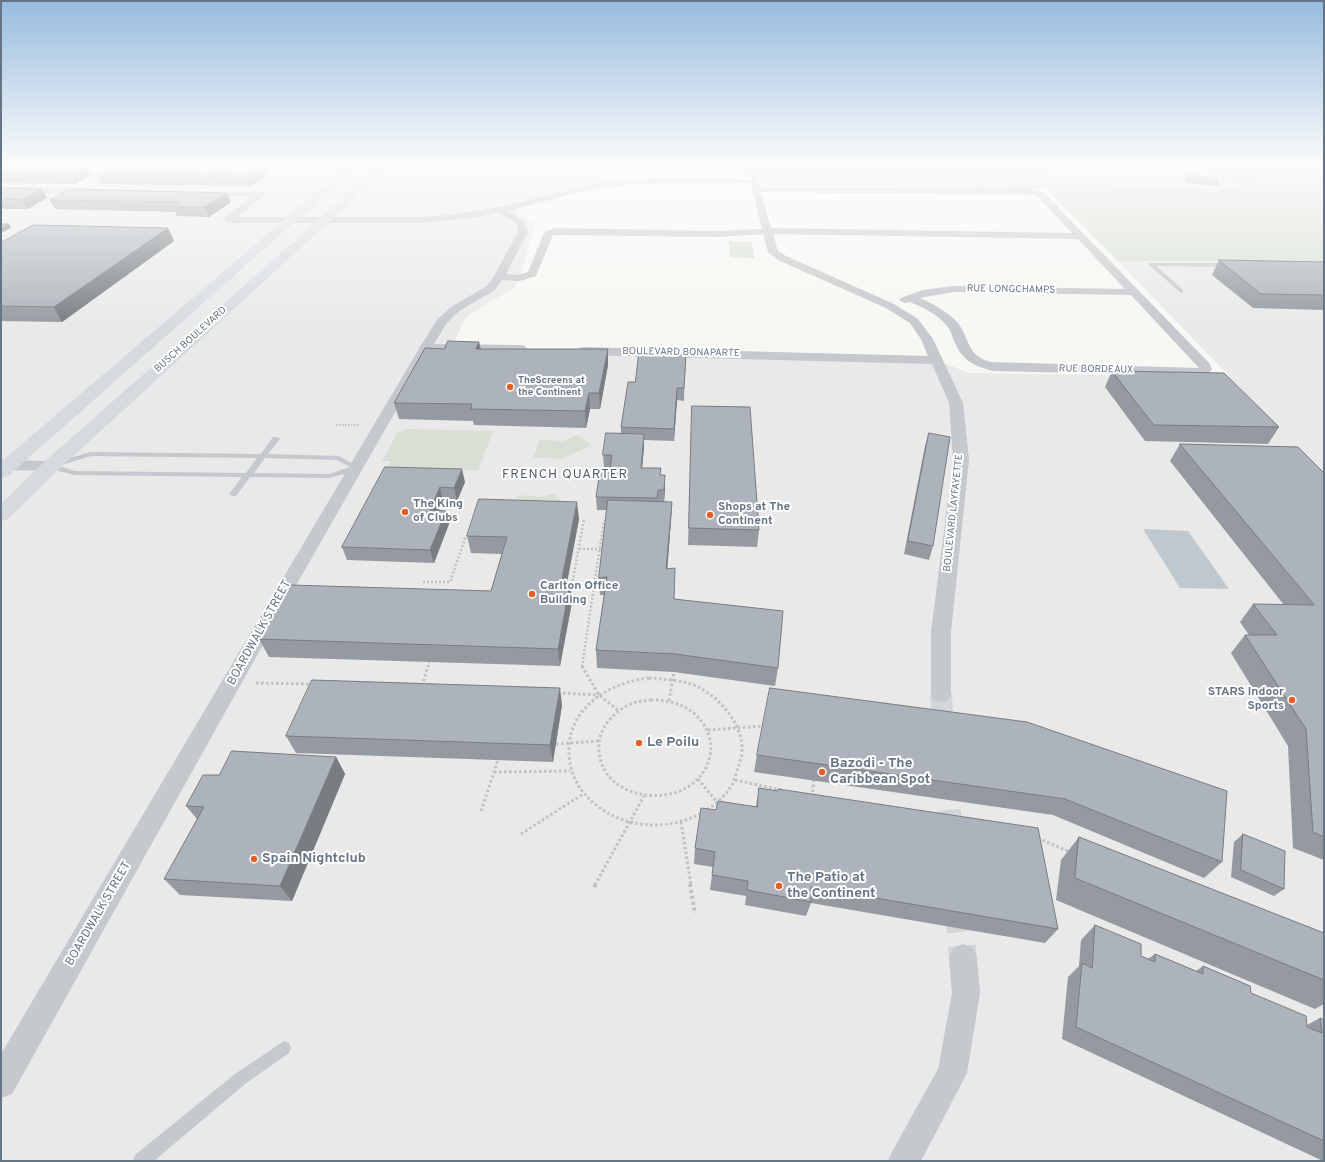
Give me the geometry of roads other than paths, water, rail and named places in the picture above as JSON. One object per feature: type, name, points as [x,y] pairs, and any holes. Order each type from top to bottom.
[{"type":"main road","points":[[4,467],[291,220]]},
{"type":"main road","name":"BUSCH BOULEVARD","points":[[1,515],[51,466],[325,220]]},
{"type":"street","name":"BOARDWALK STREET","points":[[1,1083],[440,322],[454,309],[491,288],[499,277],[522,232],[521,223],[517,220]]},
{"type":"street","name":"BOULEVARD LAYFAYETTE","points":[[765,220],[773,252],[782,258],[890,306],[914,321],[927,339],[956,403],[961,460],[941,632],[942,694]]},
{"type":"street","points":[[1065,220],[1134,292]]},
{"type":"street","points":[[499,277],[520,278],[532,274],[548,233],[551,232],[718,234],[768,231],[1080,236]]},
{"type":"street","name":"RUE LONGCHAMPS","points":[[890,306],[923,293],[953,289],[1134,292]]},
{"type":"street","name":"RUE BORDEAUX","points":[[911,298],[941,314],[954,326],[966,355],[971,360],[981,365],[993,368],[1203,372],[1206,369],[1205,366],[1134,292]]},
{"type":"street","points":[[426,347],[529,350]]},
{"type":"street","name":"BOULEVARD BONAPARTE","points":[[568,351],[936,360]]},
{"type":"street","points":[[4,467],[51,466]]},
{"type":"street","points":[[904,1161],[952,1073],[966,993],[963,958]]},
{"type":"lane","points":[[1181,291],[1151,264],[1238,265]]},
{"type":"lane","points":[[233,494],[276,439]]},
{"type":"lane","points":[[51,466],[91,454],[339,458],[356,468]]},
{"type":"lane","points":[[51,466],[74,473],[329,476],[356,468]]},
{"type":"lane","points":[[141,1161],[240,1079],[284,1048]]},
{"type":"tunnel","points":[[941,694],[943,735]]},
{"type":"tunnel","points":[[947,776],[952,838]]},
{"type":"tunnel","points":[[958,904],[963,958]]},
{"type":"place","name":"TheScreens at the Continent","points":[[510,387]]},
{"type":"place","name":"The King of Clubs","points":[[405,512]]},
{"type":"place","name":"Shops at The Continent","points":[[710,515]]},
{"type":"place","name":"Carlton Office Building","points":[[532,594]]},
{"type":"place","name":"STARS Indoor Sports","points":[[1292,700]]},
{"type":"place","name":"Le Poilu","points":[[639,743]]},
{"type":"place","name":"Bazodi - The Caribbean Spot","points":[[822,772]]},
{"type":"place","name":"Spain Nightclub","points":[[254,859]]},
{"type":"place","name":"The Patio at the Continent","points":[[779,886]]},
{"type":"district","name":"FRENCH QUARTER","points":[[565,475]]}]
